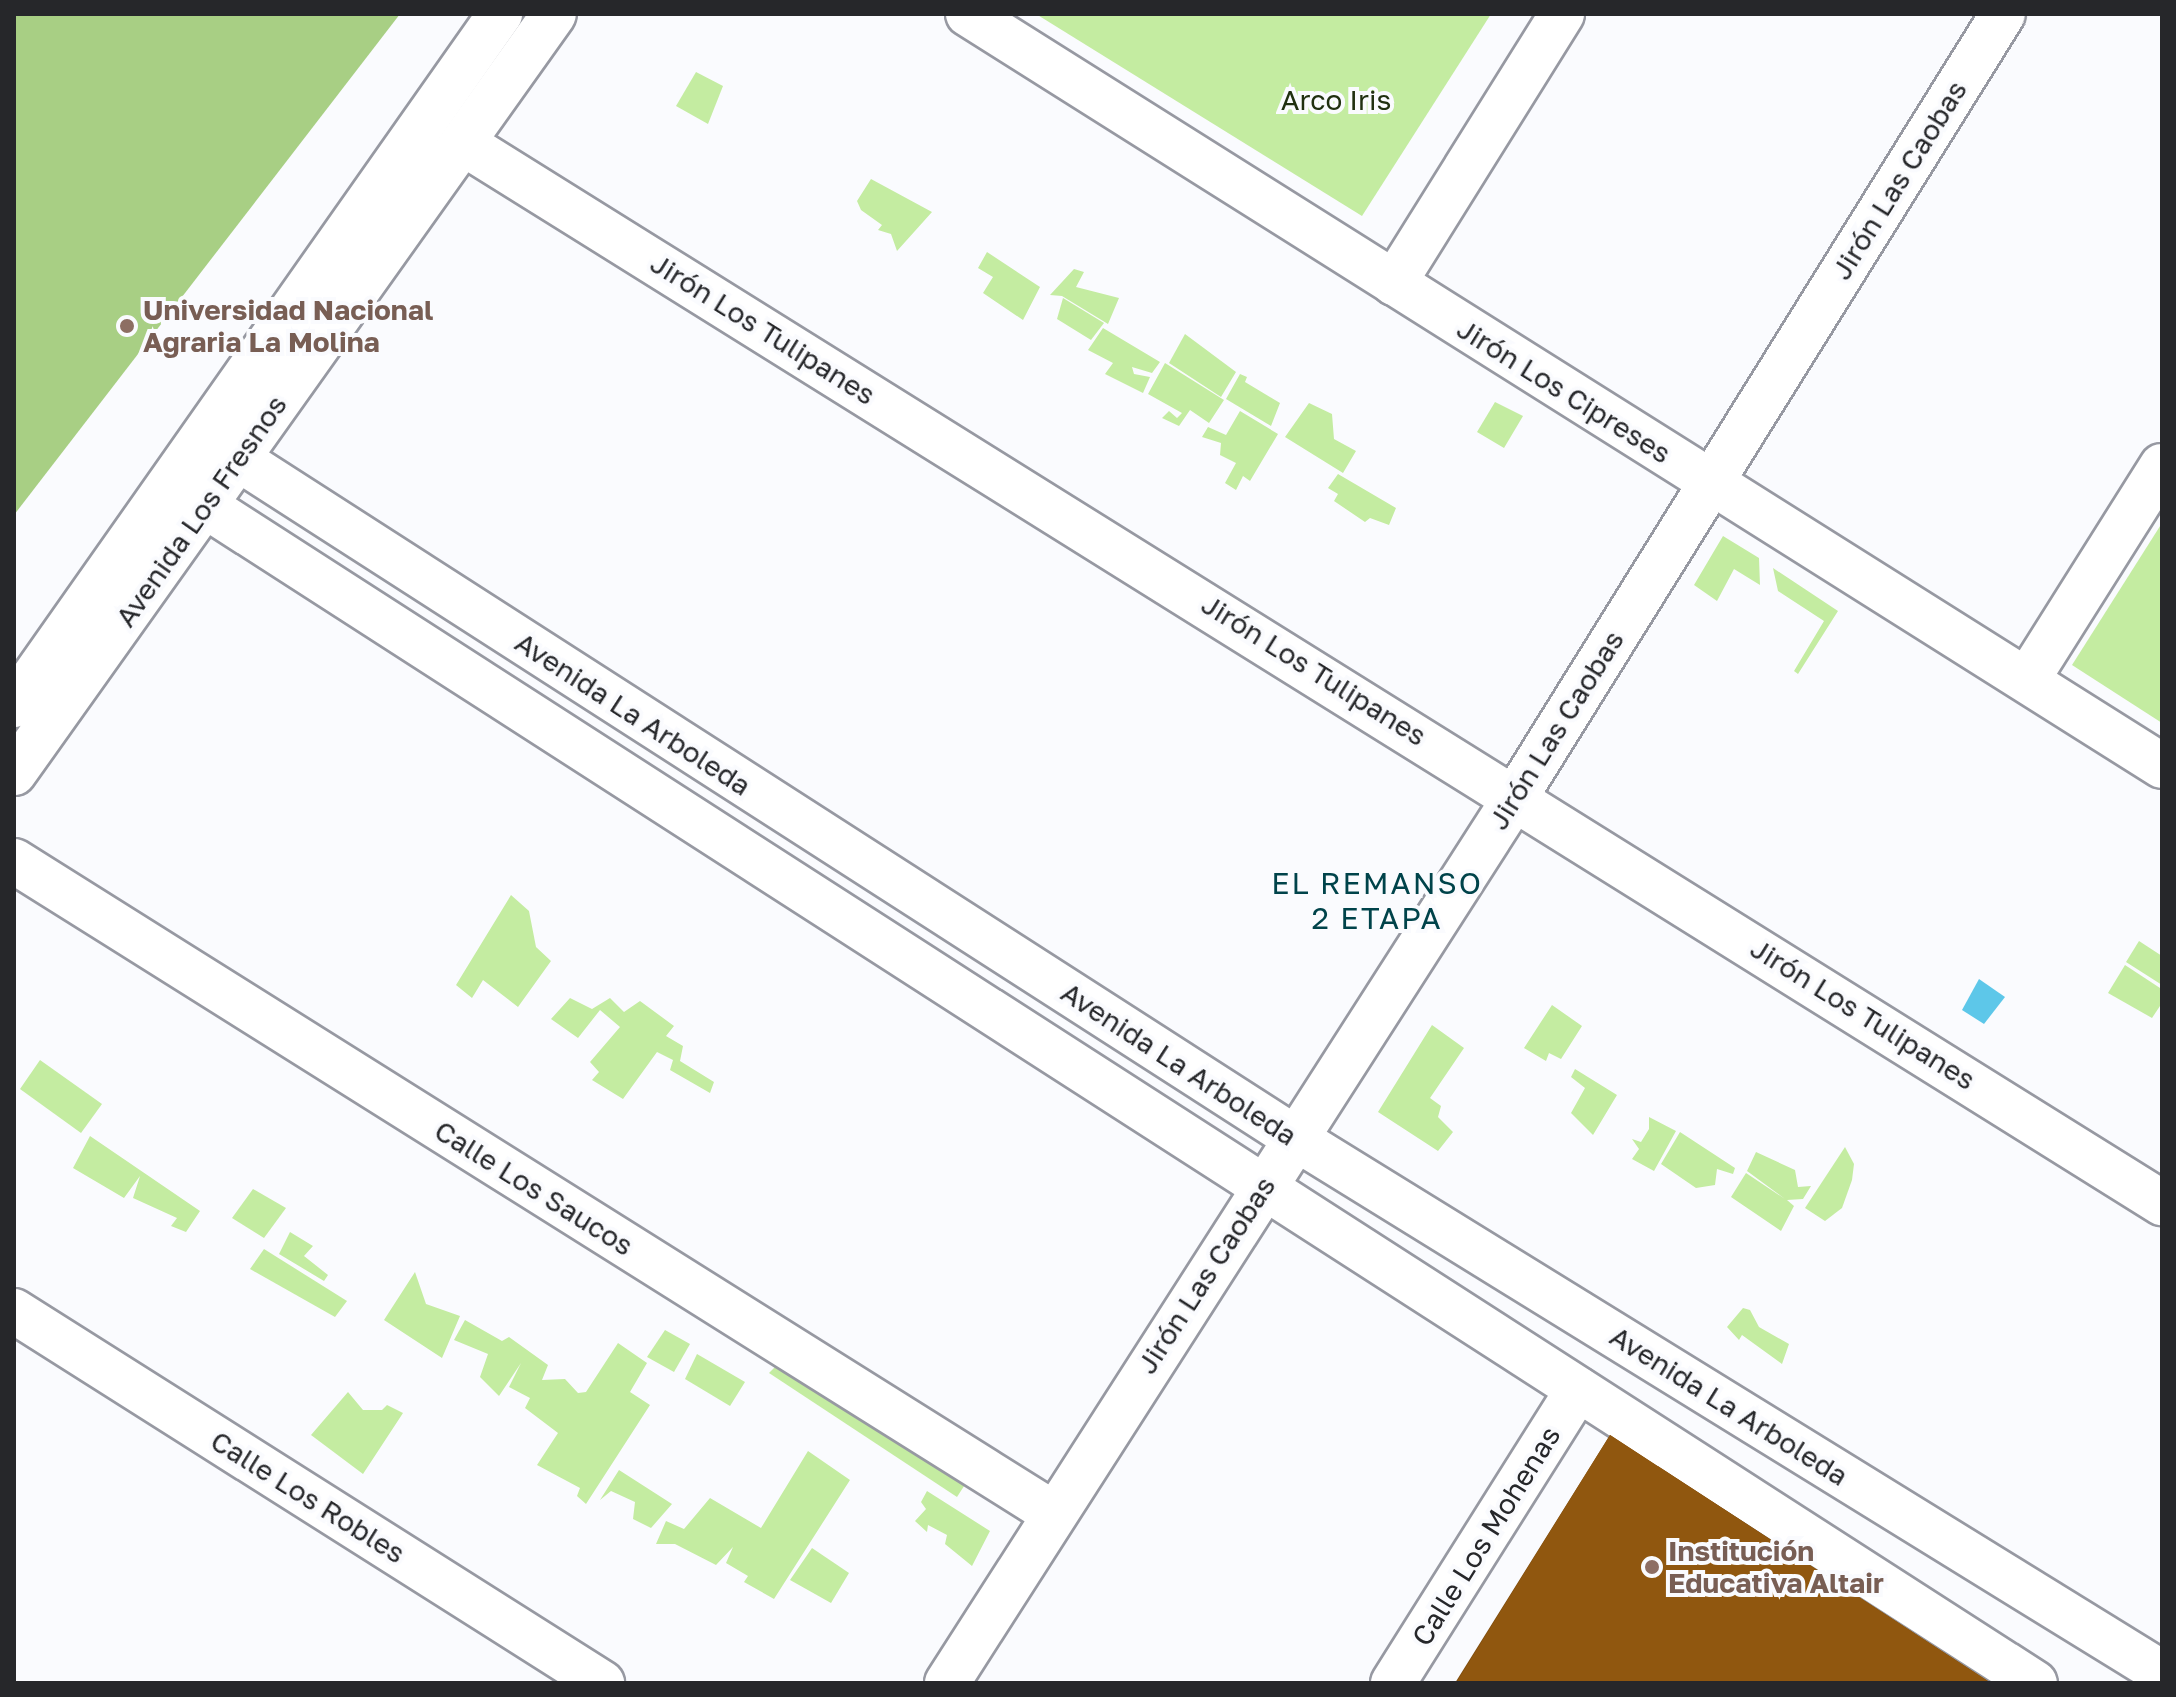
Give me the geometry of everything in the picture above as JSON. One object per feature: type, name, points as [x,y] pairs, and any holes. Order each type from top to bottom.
[{"type":"street","name":"Avenida Los Fresnos","points":[[222,448],[500,14]]},
{"type":"street","name":"Avenida Los Fresnos","points":[[14,705],[188,495],[463,143],[554,14]]},
{"type":"street","points":[[1394,283],[1562,14]]},
{"type":"street","name":"Jirón Las Caobas","points":[[947,1683],[1260,1189],[1516,796],[2003,14]]},
{"type":"street","name":"Jirón Los Cipreses","points":[[990,20],[1394,283],[2162,766]]},
{"type":"street","name":"Jirón Los Tulipanes","points":[[463,143],[1516,796],[2162,1203]]},
{"type":"street","name":"Avenida La Arboleda","points":[[222,448],[1295,1138],[2162,1673]]},
{"type":"street","points":[[2027,680],[2162,466]]},
{"type":"street","name":"Avenida Los Fresnos","points":[[14,773],[188,495]]},
{"type":"street","name":"Avenida La Arboleda","points":[[188,495],[1260,1189],[2035,1683]]},
{"type":"street","name":"Calle Los Saucos","points":[[14,861],[1054,1514]]},
{"type":"street","name":"Calle Los Robles","points":[[14,1311],[602,1683]]},
{"type":"street","name":"Calle Los Mohenas","points":[[1393,1683],[1578,1389]]},
{"type":"green space","name":"Universidad Nacional Agraria La Molina","points":[[14,14],[400,14],[14,515]]},
{"type":"green space","name":"Arco Iris","points":[[1036,14],[1491,14],[1362,216]]},
{"type":"green space","points":[[696,72],[723,86],[708,124],[676,106]]},
{"type":"green space","points":[[871,179],[932,212],[897,251],[891,234],[878,230],[882,225],[861,210],[857,201]]},
{"type":"green space","points":[[987,252],[1040,287],[1023,320],[983,293],[993,277],[978,268]]},
{"type":"green space","points":[[1074,269],[1084,272],[1076,287],[1119,298],[1108,324],[1062,296],[1050,295]]},
{"type":"green space","points":[[1063,298],[1104,323],[1091,340],[1057,319]]},
{"type":"green space","points":[[1103,328],[1160,362],[1152,373],[1132,367],[1134,374],[1150,377],[1143,393],[1105,374],[1113,363],[1088,350]]},
{"type":"green space","points":[[1185,334],[1236,372],[1221,397],[1169,363]]},
{"type":"green space","points":[[1165,363],[1224,400],[1209,423],[1190,410],[1179,426],[1162,418],[1169,411],[1177,418],[1182,413],[1148,394]]},
{"type":"green space","points":[[1240,374],[1247,377],[1245,382],[1280,403],[1271,426],[1226,399]]},
{"type":"green space","points":[[1495,402],[1523,416],[1504,448],[1477,432]]},
{"type":"green space","points":[[1309,403],[1332,414],[1334,439],[1356,451],[1343,473],[1285,437]]},
{"type":"green space","points":[[1240,411],[1278,434],[1250,481],[1243,476],[1236,490],[1225,483],[1236,463],[1220,455],[1221,443],[1202,437],[1208,427],[1226,435]]},
{"type":"green space","points":[[1338,474],[1396,508],[1389,525],[1370,518],[1365,522],[1334,501],[1338,494],[1328,488]]},
{"type":"green space","points":[[2162,523],[2162,723],[2072,665]]},
{"type":"green space","points":[[1723,536],[1759,558],[1760,585],[1734,569],[1717,601],[1694,585]]},
{"type":"green space","points":[[1773,568],[1838,611],[1798,674],[1794,671],[1824,621],[1778,591]]},
{"type":"green space","points":[[511,895],[529,911],[536,947],[551,961],[518,1007],[483,980],[472,998],[456,985]]},
{"type":"green space","points":[[2139,941],[2162,956],[2162,985],[2126,962]]},
{"type":"green space","points":[[2125,965],[2160,988],[2160,1006],[2152,1018],[2108,993]]},
{"type":"green space","points":[[570,998],[592,1009],[610,998],[624,1012],[640,1001],[674,1026],[666,1036],[683,1046],[680,1061],[714,1082],[710,1093],[670,1070],[673,1060],[657,1052],[623,1099],[592,1080],[599,1072],[590,1062],[620,1027],[600,1010],[578,1038],[551,1019]]},
{"type":"green space","points":[[1552,1005],[1582,1026],[1561,1059],[1549,1053],[1546,1061],[1524,1048]]},
{"type":"green space","points":[[1432,1025],[1464,1048],[1430,1098],[1441,1106],[1438,1117],[1453,1132],[1438,1151],[1378,1112]]},
{"type":"green space","points":[[40,1060],[102,1104],[81,1133],[20,1089]]},
{"type":"green space","points":[[1575,1069],[1617,1095],[1593,1135],[1571,1113],[1585,1088],[1571,1077]]},
{"type":"green space","points":[[1649,1117],[1676,1131],[1654,1171],[1632,1159],[1639,1149],[1632,1139],[1641,1142],[1649,1129]]},
{"type":"green space","points":[[1680,1132],[1735,1168],[1733,1174],[1717,1169],[1715,1185],[1696,1188],[1661,1164]]},
{"type":"green space","points":[[90,1136],[200,1211],[186,1232],[171,1226],[177,1218],[133,1198],[140,1176],[124,1198],[73,1168]]},
{"type":"green space","points":[[1845,1147],[1854,1164],[1852,1180],[1842,1208],[1825,1221],[1805,1208]]},
{"type":"green space","points":[[1756,1152],[1795,1170],[1798,1187],[1811,1186],[1803,1199],[1787,1200],[1794,1206],[1781,1231],[1731,1197],[1746,1173],[1785,1199],[1747,1171]]},
{"type":"green space","points":[[253,1189],[286,1208],[264,1238],[232,1218]]},
{"type":"green space","points":[[290,1232],[313,1246],[304,1256],[328,1275],[324,1281],[279,1254]]},
{"type":"green space","points":[[264,1249],[347,1301],[335,1317],[250,1269]]},
{"type":"green space","points":[[415,1272],[426,1304],[460,1316],[442,1358],[384,1320]]},
{"type":"green space","points":[[1743,1308],[1750,1310],[1759,1327],[1789,1344],[1782,1364],[1742,1335],[1739,1340],[1727,1327]]},
{"type":"green space","points":[[465,1320],[502,1341],[509,1337],[548,1365],[542,1380],[565,1379],[578,1393],[586,1392],[618,1343],[647,1363],[630,1392],[650,1405],[586,1504],[577,1496],[580,1488],[537,1465],[558,1433],[525,1408],[530,1398],[509,1387],[521,1363],[499,1396],[480,1377],[488,1354],[454,1340]]},
{"type":"green space","points":[[665,1330],[690,1344],[674,1372],[647,1357]]},
{"type":"green space","points":[[697,1354],[745,1382],[730,1406],[685,1379]]},
{"type":"green space","points":[[776,1366],[966,1483],[957,1497],[769,1373]]},
{"type":"green space","points":[[348,1392],[363,1410],[382,1410],[387,1405],[403,1413],[363,1474],[311,1435]]},
{"type":"green space","points":[[808,1451],[850,1480],[774,1599],[744,1582],[748,1576],[726,1563],[733,1547],[716,1565],[675,1544],[656,1544],[666,1521],[684,1529],[710,1498],[761,1528]]},
{"type":"green space","points":[[619,1470],[672,1504],[651,1528],[633,1519],[635,1502],[611,1491],[600,1500]]},
{"type":"green space","points":[[927,1491],[990,1531],[972,1566],[945,1544],[947,1535],[928,1525],[927,1532],[915,1521],[926,1509],[921,1502]]},
{"type":"green space","points":[[812,1548],[849,1573],[831,1603],[790,1580]]},
{"type":"water","points":[[1979,979],[2005,997],[1984,1024],[1962,1010]]},
{"type":"building","name":"Institución Educativa Altair","points":[[1610,1435],[1991,1683],[1456,1683]]},
{"type":"place","name":"Universidad Nacional Agraria La Molina","points":[[127,326]]},
{"type":"place","name":"Institución Educativa Altair","points":[[1652,1567]]},
{"type":"district","name":"EL REMANSO 2 ETAPA","points":[[1377,900]]}]
